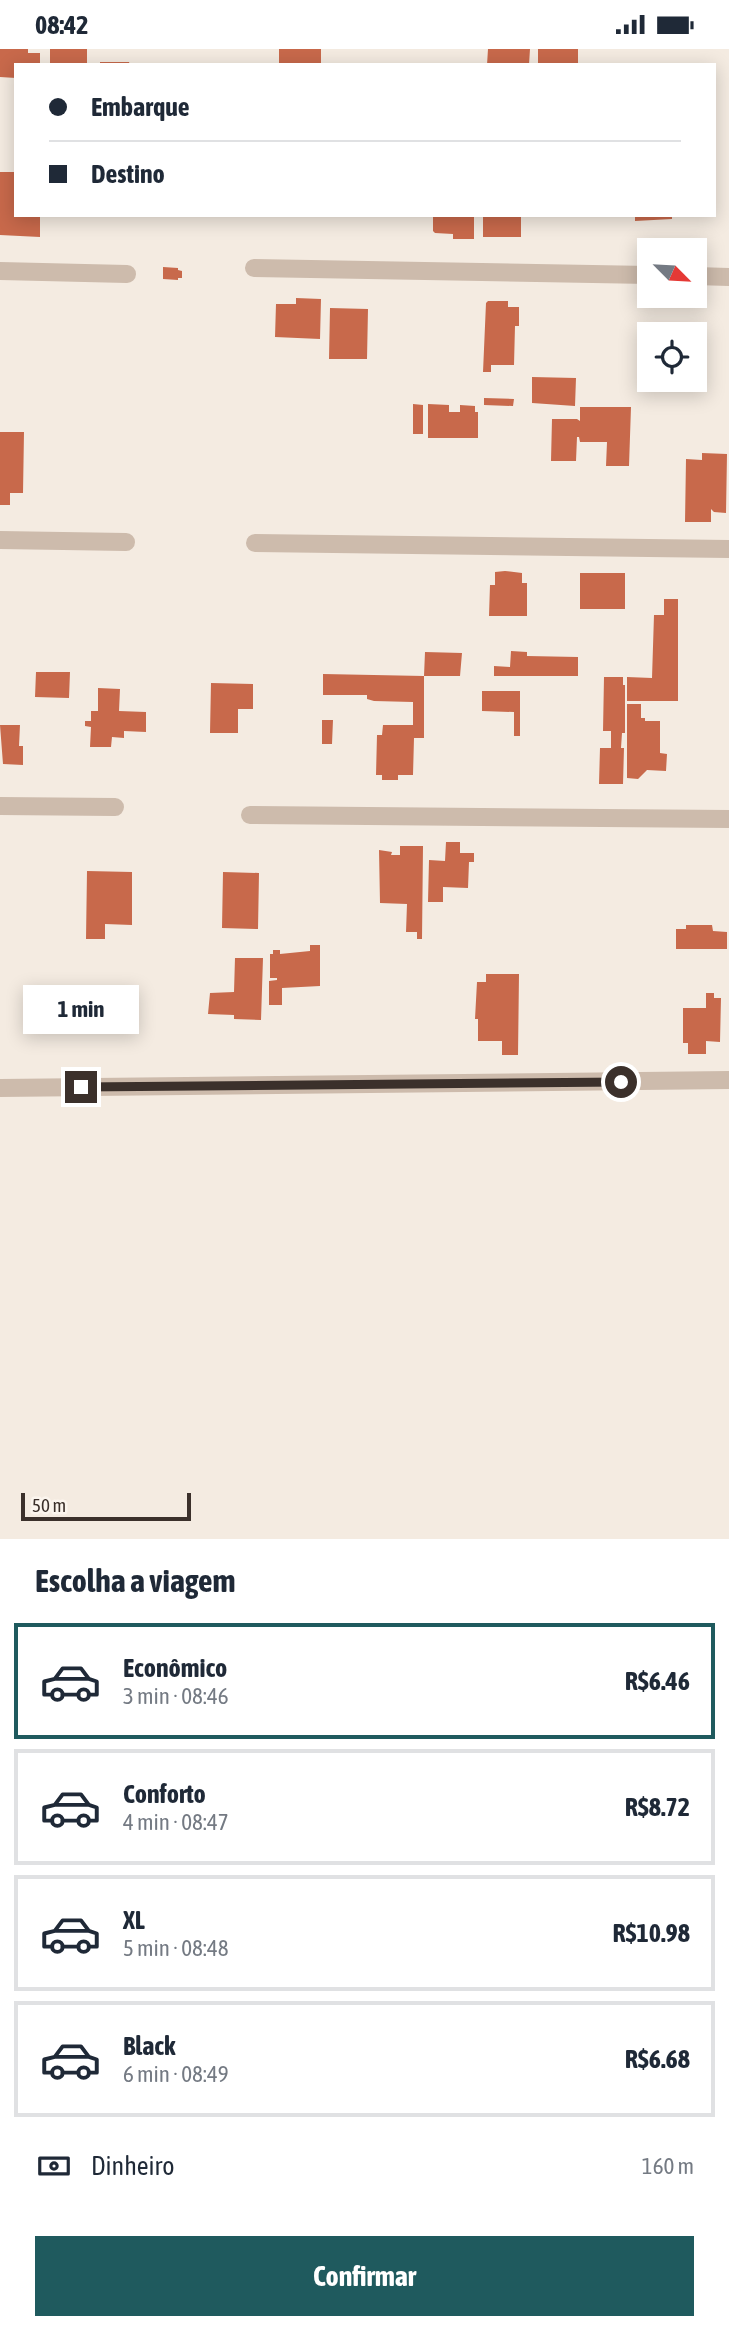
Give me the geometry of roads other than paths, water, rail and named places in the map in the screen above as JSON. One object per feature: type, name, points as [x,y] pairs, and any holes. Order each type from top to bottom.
[{"type":"street","points":[[254,268],[637,275]]},
{"type":"street","points":[[0,271],[127,274]]},
{"type":"street","points":[[707,276],[729,277]]},
{"type":"street","points":[[0,540],[126,542]]},
{"type":"street","points":[[255,543],[729,549]]},
{"type":"street","points":[[0,806],[115,807]]},
{"type":"street","points":[[250,815],[729,819]]},
{"type":"street","points":[[0,1088],[729,1080]]}]
